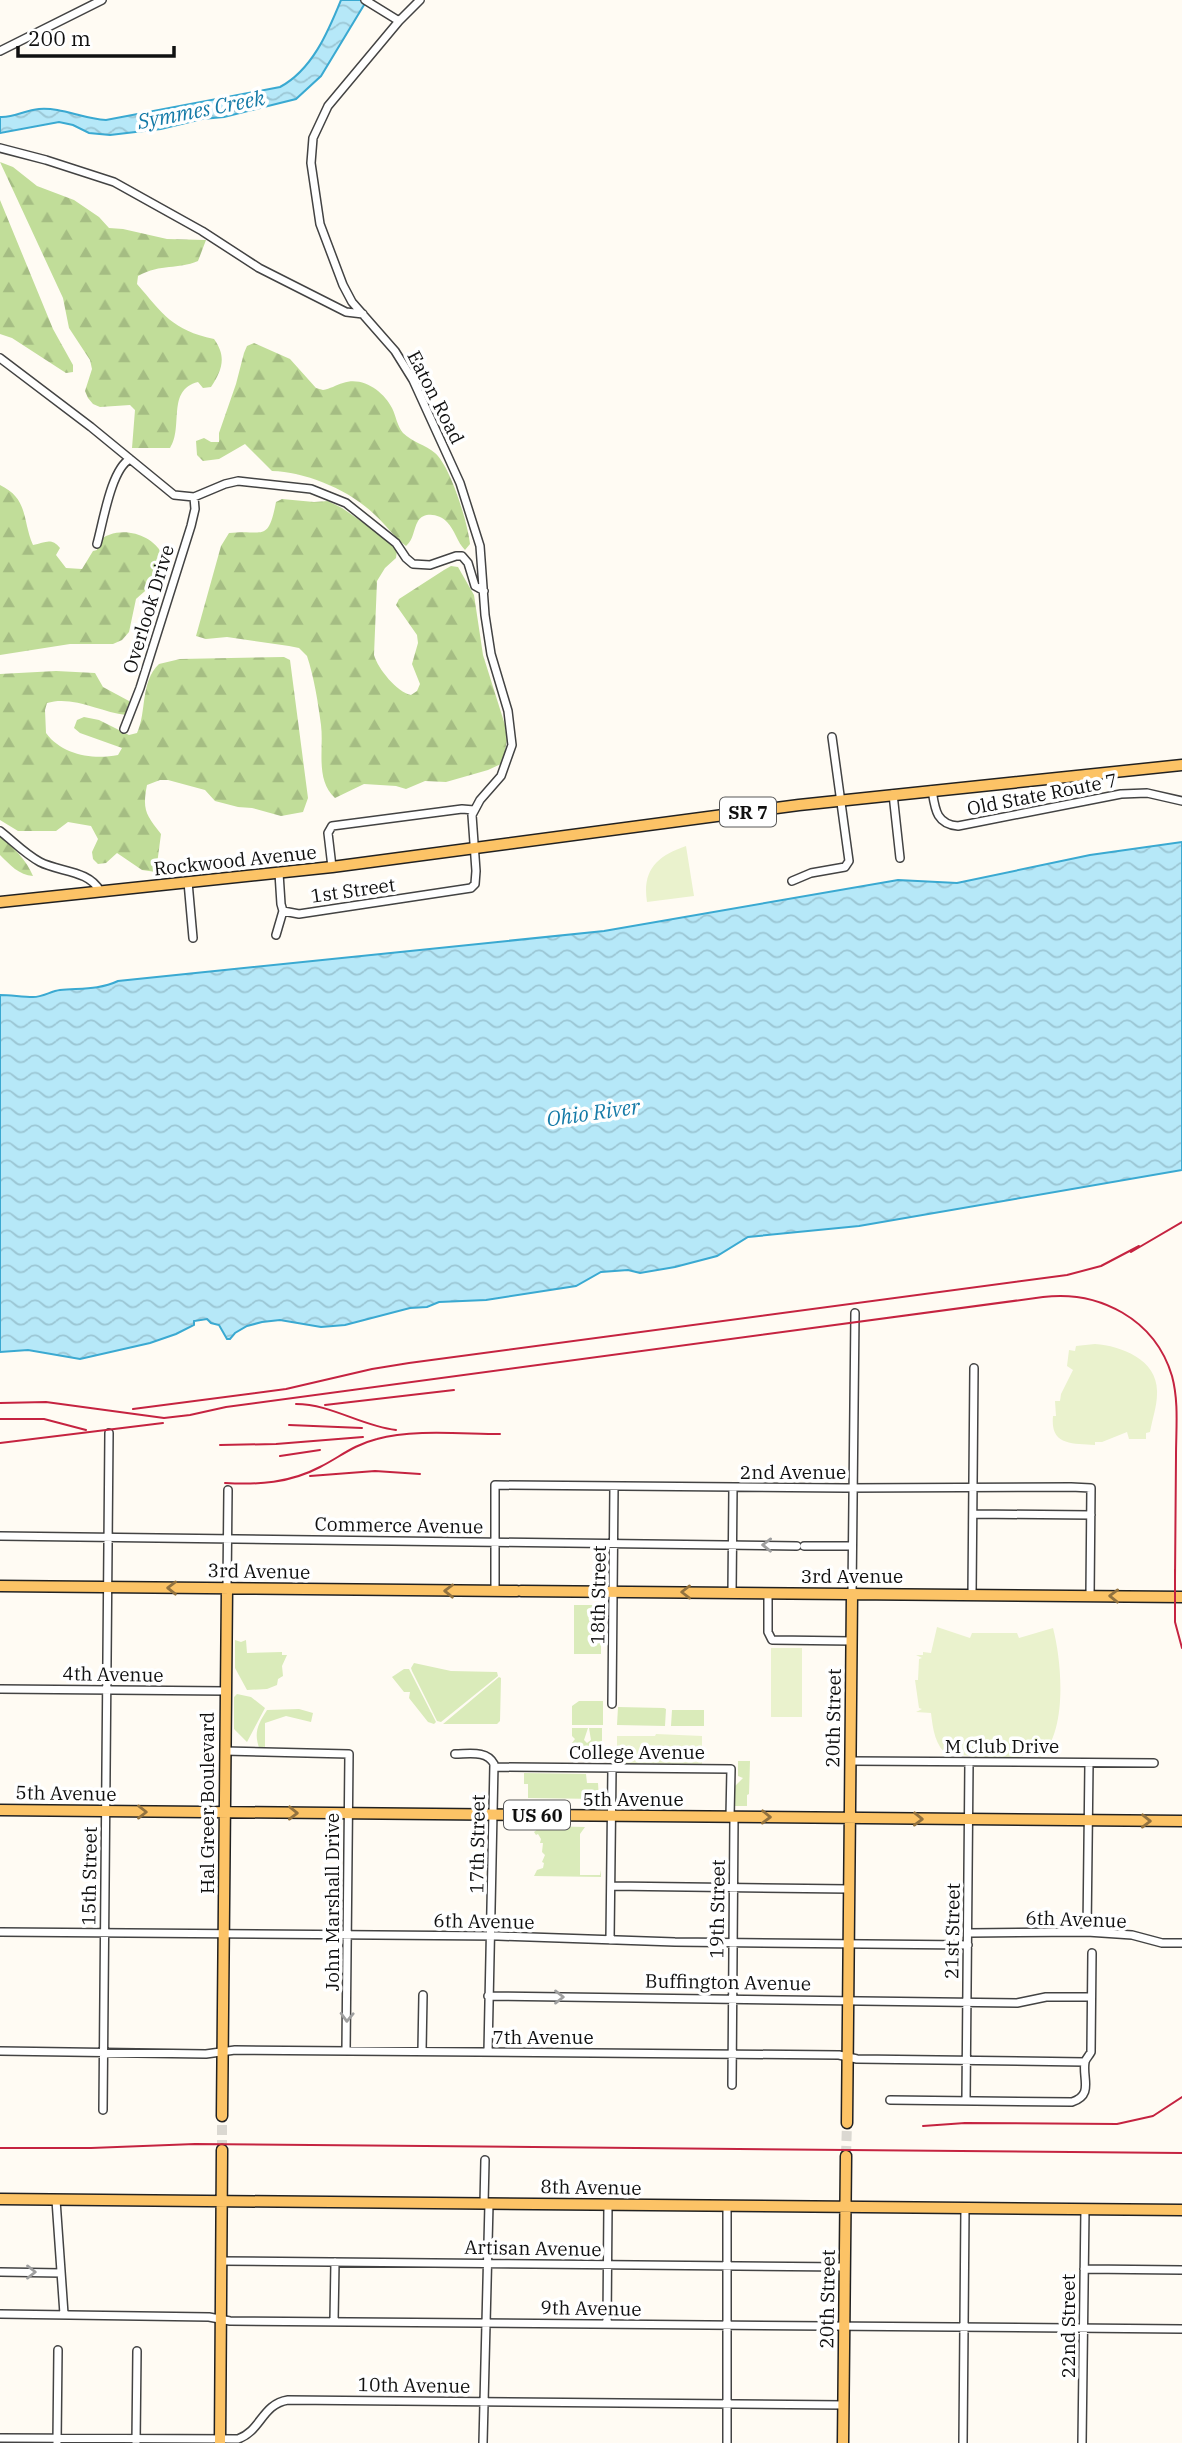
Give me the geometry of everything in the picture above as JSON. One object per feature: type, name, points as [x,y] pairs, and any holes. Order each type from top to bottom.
[{"type":"main road","name":"SR 7","points":[[474,849],[841,800],[1182,765]]},
{"type":"main road","name":"Rockwood Avenue","points":[[0,902],[279,873],[474,849]]},
{"type":"main road","name":"3rd Avenue","points":[[0,1586],[1182,1597]]},
{"type":"main road","name":"Hal Greer Boulevard","points":[[222,2116],[227,1588]]},
{"type":"main road","name":"20th Street","points":[[846,2123],[852,1594]]},
{"type":"main road","name":"5th Avenue","points":[[0,1810],[1182,1821]]},
{"type":"main road","points":[[220,2441],[222,2150]]},
{"type":"main road","name":"20th Street","points":[[844,2443],[846,2156]]},
{"type":"main road","name":"8th Avenue","points":[[0,2199],[1182,2210]]},
{"type":"street","points":[[0,51],[102,0]]},
{"type":"street","name":"Eaton Road","points":[[420,0],[333,99],[320,121],[311,146],[311,163],[320,224],[343,285],[404,365],[450,459],[473,517],[480,546],[491,654],[508,711],[512,745],[501,776],[474,810]]},
{"type":"street","points":[[369,2],[399,21]]},
{"type":"street","points":[[0,148],[114,182],[202,231],[259,268],[346,312],[363,314]]},
{"type":"street","points":[[0,358],[169,492],[180,497],[194,497],[238,481],[319,491],[352,508],[396,543],[413,564],[430,565],[462,556],[468,563],[475,586],[484,591]]},
{"type":"street","points":[[97,544],[112,487],[124,462],[130,459]]},
{"type":"street","name":"Overlook Drive","points":[[124,729],[141,688],[191,526],[195,509],[194,497]]},
{"type":"street","points":[[792,881],[802,875],[841,868],[848,864],[832,737]]},
{"type":"street","name":"Old State Route 7","points":[[932,790],[936,814],[941,821],[958,826],[1121,794],[1147,793],[1182,801]]},
{"type":"street","points":[[894,794],[900,858]]},
{"type":"street","points":[[332,867],[328,833],[332,826],[462,809],[474,810],[471,820],[474,849]]},
{"type":"street","points":[[0,831],[39,861],[80,874],[100,891]]},
{"type":"street","name":"1st Street","points":[[283,911],[299,914],[467,890],[475,884],[474,849]]},
{"type":"street","points":[[276,935],[283,911],[279,873]]},
{"type":"street","points":[[188,882],[193,938]]},
{"type":"street","name":"20th Street","points":[[852,1594],[855,1313]]},
{"type":"street","points":[[972,1595],[974,1368]]},
{"type":"street","name":"15th Street","points":[[103,2110],[109,1433]]},
{"type":"street","name":"2nd Avenue","points":[[494,1542],[495,1485],[1091,1488],[1091,1515]]},
{"type":"street","name":"18th Street","points":[[612,1704],[614,1486]]},
{"type":"street","points":[[732,1593],[733,1488]]},
{"type":"street","name":"Hal Greer Boulevard","points":[[227,1588],[228,1489]]},
{"type":"street","points":[[973,1514],[1091,1515],[1090,1596]]},
{"type":"street","name":"Commerce Avenue","points":[[0,1536],[852,1546]]},
{"type":"street","points":[[494,1542],[495,1591]]},
{"type":"street","points":[[768,1593],[768,1632],[772,1640],[852,1641]]},
{"type":"street","name":"4th Avenue","points":[[0,1689],[226,1691]]},
{"type":"street","name":"John Marshall Drive","points":[[225,1751],[349,1754],[346,2051]]},
{"type":"street","name":"17th Street","points":[[455,1754],[486,1756],[492,1759],[494,1767],[488,2052]]},
{"type":"street","name":"M Club Drive","points":[[850,1761],[1154,1763]]},
{"type":"street","name":"21st Street","points":[[966,2100],[969,1762]]},
{"type":"street","points":[[1087,1932],[1089,1763]]},
{"type":"street","name":"College Avenue","points":[[494,1767],[731,1769],[732,1817]]},
{"type":"street","points":[[610,1940],[612,1768]]},
{"type":"street","name":"19th Street","points":[[732,1817],[732,2085]]},
{"type":"street","points":[[611,1886],[849,1889]]},
{"type":"street","name":"6th Avenue","points":[[0,1932],[968,1945]]},
{"type":"street","name":"6th Avenue","points":[[969,1933],[1087,1932],[1132,1935],[1161,1943],[1182,1943]]},
{"type":"street","points":[[890,2100],[1072,2102],[1082,2097],[1086,2089],[1085,2062],[1091,2052],[1092,1953]]},
{"type":"street","points":[[422,2052],[423,1995]]},
{"type":"street","name":"Buffington Avenue","points":[[490,1996],[1017,2003],[1046,1997],[1091,1997]]},
{"type":"street","name":"7th Avenue","points":[[0,2051],[732,2054],[857,2059],[1085,2062]]},
{"type":"street","points":[[483,2443],[488,2263],[485,2160]]},
{"type":"street","points":[[56,2200],[64,2314]]},
{"type":"street","points":[[607,2324],[608,2205]]},
{"type":"street","points":[[727,2206],[727,2443]]},
{"type":"street","points":[[963,2443],[965,2208]]},
{"type":"street","name":"22nd Street","points":[[1082,2443],[1086,2209]]},
{"type":"street","name":"Artisan Avenue","points":[[221,2261],[845,2266]]},
{"type":"street","points":[[334,2321],[335,2262]]},
{"type":"street","points":[[1084,2269],[1182,2270]]},
{"type":"street","points":[[0,2272],[61,2273]]},
{"type":"street","name":"9th Avenue","points":[[0,2314],[486,2323],[1182,2329]]},
{"type":"street","points":[[57,2441],[58,2350]]},
{"type":"street","points":[[136,2441],[137,2351]]},
{"type":"street","name":"10th Avenue","points":[[0,2438],[57,2441],[220,2441],[243,2437],[255,2429],[268,2408],[279,2401],[288,2400],[844,2405]]},
{"type":"green space","points":[[0,162],[13,167],[37,186],[74,200],[99,217],[109,228],[167,239],[206,240],[198,261],[155,269],[138,276],[137,284],[162,312],[178,326],[214,339],[221,352],[222,363],[211,387],[203,388],[198,382],[188,386],[182,393],[170,448],[132,448],[135,410],[130,405],[100,407],[88,398],[85,391],[92,369],[90,360],[69,328],[63,298]]},
{"type":"green space","points":[[0,200],[53,329],[73,365],[73,372],[66,373],[12,338],[0,334]]},
{"type":"green space","points":[[254,343],[290,359],[316,388],[323,390],[351,381],[372,387],[384,396],[403,433],[435,453],[447,470],[469,535],[470,544],[465,550],[447,522],[432,515],[424,516],[418,521],[406,546],[375,515],[353,498],[313,479],[272,471],[245,444],[219,459],[203,461],[197,455],[196,441],[204,438],[219,442],[219,433],[244,353],[247,346]]},
{"type":"green space","points":[[0,485],[16,497],[20,504],[33,545],[48,542],[57,545],[60,548],[56,555],[66,568],[82,569],[93,551],[97,550],[97,542],[114,533],[133,533],[158,547],[163,555],[157,577],[136,599],[129,632],[122,640],[113,644],[70,644],[0,655]]},
{"type":"green space","points":[[282,499],[328,501],[387,539],[397,550],[396,558],[385,568],[377,581],[374,655],[389,679],[411,695],[417,691],[420,684],[412,664],[418,643],[417,635],[396,605],[399,599],[444,570],[451,566],[458,567],[474,595],[483,655],[505,725],[507,740],[503,763],[446,782],[425,781],[406,789],[364,784],[335,798],[329,791],[323,773],[321,725],[307,656],[299,648],[289,646],[227,637],[206,639],[196,636],[221,546],[229,533],[257,533],[267,529],[276,502]]},
{"type":"green space","points":[[284,657],[290,660],[308,798],[303,812],[281,816],[238,807],[215,801],[205,790],[168,780],[147,785],[146,812],[161,834],[156,872],[142,870],[117,853],[106,863],[98,864],[93,859],[92,852],[98,839],[91,826],[68,822],[56,831],[18,831],[0,820],[0,674],[56,671],[95,673],[103,687],[129,701],[131,709],[126,715],[76,702],[47,703],[46,733],[69,751],[98,757],[118,755],[122,748],[80,733],[74,728],[77,720],[84,717],[99,720],[129,735],[137,733],[146,688],[159,664],[180,659]]},
{"type":"green space","points":[[0,837],[19,854],[33,876],[19,872],[0,855]]},
{"type":"green space","points":[[686,846],[694,896],[647,902],[649,873],[667,854]]},
{"type":"green space","points":[[1095,1344],[1127,1352],[1137,1357],[1152,1372],[1156,1382],[1157,1399],[1146,1439],[1129,1439],[1127,1432],[1095,1442],[1095,1445],[1078,1444],[1064,1441],[1055,1433],[1055,1401],[1060,1401],[1073,1370],[1067,1366],[1069,1350],[1075,1351],[1076,1346]]},
{"type":"green space","points":[[574,1605],[601,1605],[601,1654],[574,1654]]},
{"type":"green space","points":[[937,1627],[970,1638],[972,1633],[1017,1633],[1019,1638],[1053,1628],[1059,1659],[1059,1715],[1055,1732],[1039,1758],[1032,1754],[1005,1758],[973,1757],[956,1753],[954,1756],[948,1756],[940,1747],[935,1737],[931,1713],[916,1712],[922,1709],[919,1708],[915,1680],[918,1680],[919,1659],[922,1658],[916,1655],[931,1653]]},
{"type":"green space","points":[[235,1640],[246,1640],[247,1653],[282,1652],[282,1655],[287,1655],[282,1666],[283,1676],[278,1679],[277,1685],[267,1689],[247,1690],[235,1668]]},
{"type":"green space","points":[[771,1648],[802,1648],[802,1717],[771,1717]]},
{"type":"green space","points":[[414,1663],[451,1671],[497,1672],[498,1676],[441,1722],[437,1721],[412,1671]]},
{"type":"green space","points":[[404,1669],[409,1669],[436,1722],[434,1724],[428,1722],[409,1698],[410,1692],[404,1692],[392,1677]]},
{"type":"green space","points":[[499,1677],[500,1721],[497,1724],[443,1724]]},
{"type":"green space","points":[[237,1694],[251,1697],[265,1708],[247,1742],[234,1729],[234,1697]]},
{"type":"green space","points":[[579,1701],[603,1701],[603,1725],[572,1725],[572,1706]]},
{"type":"green space","points":[[618,1707],[664,1708],[665,1726],[617,1725]]},
{"type":"green space","points":[[299,1709],[313,1713],[311,1722],[286,1716],[265,1723],[265,1750],[260,1750],[258,1729],[267,1710]]},
{"type":"green space","points":[[672,1710],[704,1710],[704,1726],[671,1726]]},
{"type":"green space","points":[[572,1728],[588,1728],[584,1740],[587,1743],[591,1740],[589,1728],[602,1728],[602,1762],[571,1751],[575,1739],[572,1736]]},
{"type":"green space","points":[[617,1736],[702,1736],[702,1764],[617,1765]]},
{"type":"green space","points":[[738,1761],[750,1761],[747,1806],[734,1806],[734,1787],[743,1778],[738,1776]]},
{"type":"green space","points":[[524,1773],[586,1774],[587,1783],[598,1783],[599,1799],[528,1798],[528,1784],[524,1784]]},
{"type":"green space","points":[[542,1826],[585,1827],[580,1834],[580,1875],[600,1875],[601,1870],[601,1877],[534,1876],[537,1870],[543,1868],[544,1863],[543,1843],[540,1843],[541,1839],[534,1832]]},
{"type":"water","name":"Symmes Creek","points":[[341,0],[367,0],[321,76],[296,99],[224,117],[110,135],[89,133],[59,122],[0,133],[0,117],[34,110],[56,110],[106,120],[280,87],[301,71],[318,49]]},
{"type":"water","name":"Ohio River","points":[[1182,842],[1182,1170],[859,1226],[748,1237],[717,1256],[675,1267],[640,1273],[628,1270],[601,1272],[576,1286],[486,1300],[439,1302],[345,1325],[321,1327],[280,1320],[262,1322],[247,1326],[227,1339],[219,1325],[207,1319],[194,1321],[194,1325],[176,1334],[150,1343],[80,1359],[28,1350],[0,1352],[0,995],[37,997],[118,981],[604,931],[898,880],[957,883],[1090,855]]},
{"type":"tunnel","points":[[222,2116],[222,2150]]},
{"type":"tunnel","points":[[846,2156],[847,2123]]},
{"type":"railway","points":[[1131,1252],[1182,1222]]},
{"type":"railway","points":[[133,1409],[286,1389],[409,1363],[1067,1275],[1101,1266],[1139,1246]]},
{"type":"railway","points":[[0,1403],[46,1402],[164,1418],[226,1407],[1043,1297],[1084,1298],[1122,1312],[1138,1324],[1153,1339],[1172,1376],[1177,1416],[1175,1578]]},
{"type":"railway","points":[[325,1405],[454,1390]]},
{"type":"railway","points":[[296,1404],[321,1408],[396,1430]]},
{"type":"railway","points":[[0,1419],[44,1419],[86,1430]]},
{"type":"railway","points":[[0,1443],[163,1423]]},
{"type":"railway","points":[[289,1425],[362,1428]]},
{"type":"railway","points":[[225,1483],[250,1484],[297,1477],[361,1444],[391,1436],[422,1433],[500,1434]]},
{"type":"railway","points":[[220,1445],[276,1444],[363,1437]]},
{"type":"railway","points":[[280,1456],[320,1450]]},
{"type":"railway","points":[[310,1476],[375,1471],[420,1474]]},
{"type":"railway","points":[[1175,1569],[1175,1622],[1182,1648]]},
{"type":"railway","points":[[923,2126],[965,2123],[1117,2124],[1153,2116],[1182,2097]]},
{"type":"railway","points":[[0,2148],[195,2144],[1182,2153]]}]
